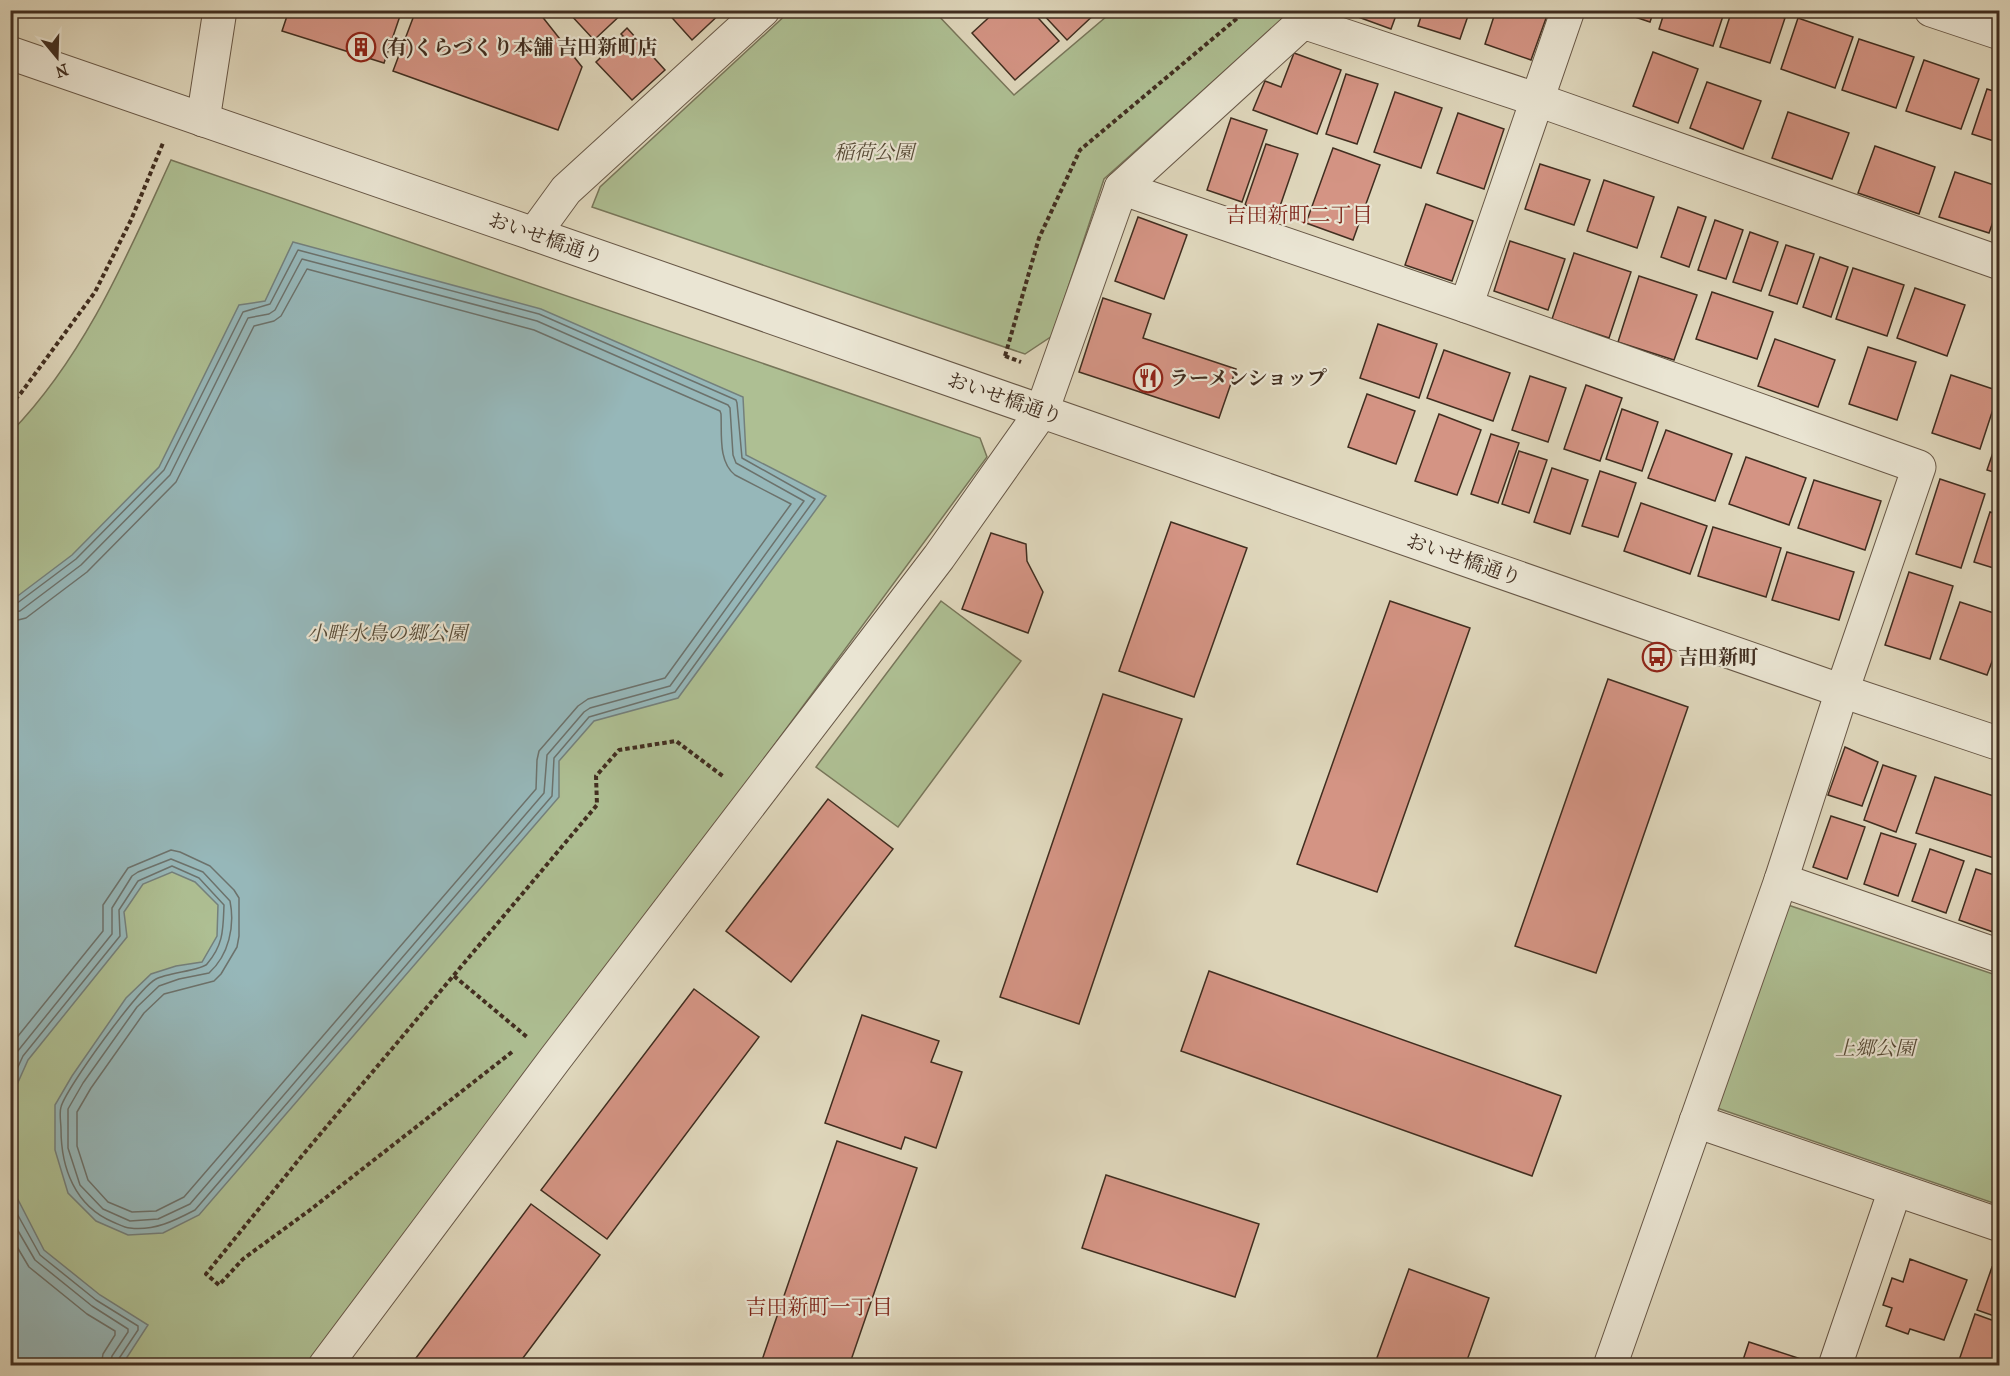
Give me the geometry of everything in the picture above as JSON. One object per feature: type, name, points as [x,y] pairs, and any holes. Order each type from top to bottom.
[{"type":"street","points":[[203,120],[220,10]]},
{"type":"street","points":[[534,234],[566,190],[763,10]]},
{"type":"street","points":[[1466,306],[1568,10]]},
{"type":"street","points":[[1931,10],[2000,33]]},
{"type":"street","points":[[326,1365],[555,1059],[939,557],[1042,411],[1122,188],[1303,22],[1538,100],[2000,263]]},
{"type":"street","name":"おいせ橋通り","points":[[10,53],[1042,411],[1842,692],[2000,744]]},
{"type":"street","points":[[1122,188],[1466,306],[1919,467],[1781,880],[1610,1365]]},
{"type":"street","points":[[1781,880],[2000,956]]},
{"type":"street","points":[[1696,1121],[2000,1225]]},
{"type":"street","points":[[1835,1365],[1895,1190]]},
{"type":"path","points":[[10,405],[94,292],[131,220],[162,146]]},
{"type":"path","points":[[530,1038],[310,1210],[243,1259],[219,1285],[206,1274],[301,1157],[597,805],[596,776],[619,750],[676,741],[712,769]]},
{"type":"path","points":[[454,976],[514,1026]]},
{"type":"green space","name":"稲荷公園","points":[[790,11],[934,11],[1014,95],[1113,11],[1292,11],[1104,179],[1052,336],[1025,354],[592,207],[600,187]]},
{"type":"green space","name":"小畔水鳥の郷公園","points":[[171,160],[980,438],[987,457],[704,840],[307,1365],[11,1366],[11,432],[61,371],[83,338],[121,268]]},
{"type":"green space","points":[[941,601],[1021,661],[898,827],[816,767]]},
{"type":"green space","name":"上郷公園","points":[[1788,905],[1999,976],[1999,1205],[1717,1108]]},
{"type":"water","name":"小畔水鳥の郷公園","points":[[293,242],[541,309],[743,397],[746,455],[826,496],[678,698],[594,721],[559,761],[559,797],[199,1215],[163,1233],[128,1235],[96,1221],[68,1193],[55,1150],[55,1105],[72,1076],[126,998],[151,974],[176,966],[202,962],[217,936],[218,905],[195,882],[172,872],[143,884],[124,912],[127,937],[28,1060],[11,1098],[11,601],[72,555],[159,467],[239,305],[265,301]]},
{"type":"water","points":[[11,1186],[44,1250],[100,1295],[148,1325],[122,1365],[11,1365]]},
{"type":"pier","points":[[11,11],[35,11],[51,16],[26,106],[11,100]]},
{"type":"building","name":"(有)くらづくり本舗 吉田新町店","points":[[289,10],[402,10],[384,63],[282,31]]},
{"type":"building","points":[[416,10],[537,10],[582,67],[558,130],[393,71]]},
{"type":"building","points":[[572,10],[626,10],[594,40],[569,13]]},
{"type":"building","points":[[665,10],[724,10],[692,40]]},
{"type":"building","points":[[997,10],[1031,10],[1059,41],[1015,80],[972,33]]},
{"type":"building","points":[[1039,10],[1099,10],[1067,40]]},
{"type":"building","points":[[1339,10],[1398,10],[1391,29]]},
{"type":"building","points":[[1423,10],[1470,10],[1460,39],[1418,26]]},
{"type":"building","points":[[1496,10],[1549,10],[1531,60],[1485,44]]},
{"type":"building","points":[[1614,10],[1654,10],[1650,22]]},
{"type":"building","points":[[1665,10],[1725,10],[1713,46],[1659,29]]},
{"type":"building","points":[[1732,10],[1761,10],[1785,18],[1770,63],[1720,47]]},
{"type":"building","points":[[1798,18],[1853,37],[1835,88],[1781,69]]},
{"type":"building","points":[[627,28],[665,70],[632,100],[596,62],[623,36],[621,34]]},
{"type":"building","points":[[1859,39],[1914,57],[1896,108],[1842,90]]},
{"type":"building","points":[[1653,52],[1698,69],[1678,123],[1633,106]]},
{"type":"building","points":[[1294,53],[1341,70],[1317,134],[1253,110],[1265,81],[1281,87]]},
{"type":"building","points":[[1924,60],[1979,79],[1961,129],[1906,111]]},
{"type":"building","points":[[1346,74],[1378,84],[1357,144],[1326,134]]},
{"type":"building","points":[[1707,82],[1761,101],[1743,149],[1690,128]]},
{"type":"building","points":[[1987,89],[2000,93],[2000,143],[1972,134]]},
{"type":"building","points":[[1395,92],[1442,108],[1421,168],[1374,152]]},
{"type":"building","points":[[1788,112],[1849,133],[1832,179],[1772,158]]},
{"type":"building","points":[[1458,113],[1504,129],[1484,189],[1437,173]]},
{"type":"building","points":[[1231,118],[1267,130],[1242,202],[1207,190]]},
{"type":"building","points":[[1266,144],[1298,154],[1277,215],[1245,205]]},
{"type":"building","points":[[1875,146],[1935,167],[1919,214],[1858,193]]},
{"type":"building","points":[[1333,148],[1380,165],[1353,240],[1306,223]]},
{"type":"building","points":[[1540,164],[1590,180],[1574,225],[1525,209]]},
{"type":"building","points":[[1955,172],[2000,187],[2000,202],[1989,233],[1939,217]]},
{"type":"building","points":[[1604,180],[1654,197],[1637,248],[1587,231]]},
{"type":"building","points":[[1426,204],[1473,221],[1452,281],[1405,265]]},
{"type":"building","points":[[1678,207],[1706,217],[1689,267],[1661,257]]},
{"type":"building","points":[[1138,217],[1187,235],[1164,299],[1115,281]]},
{"type":"building","points":[[1715,220],[1743,230],[1726,279],[1698,270]]},
{"type":"building","points":[[1750,232],[1778,242],[1761,291],[1733,282]]},
{"type":"building","points":[[1510,241],[1565,259],[1548,310],[1494,291]]},
{"type":"building","points":[[1786,245],[1814,254],[1797,304],[1769,295]]},
{"type":"building","points":[[1574,253],[1631,272],[1609,338],[1552,319]]},
{"type":"building","points":[[1820,257],[1848,267],[1831,317],[1803,307]]},
{"type":"building","points":[[1853,268],[1904,285],[1887,336],[1836,319]]},
{"type":"building","points":[[1639,276],[1697,295],[1674,360],[1618,342]]},
{"type":"building","points":[[1915,288],[1965,305],[1947,356],[1897,338]]},
{"type":"building","points":[[1712,292],[1773,312],[1757,359],[1696,339]]},
{"type":"building","points":[[1103,298],[1151,314],[1143,338],[1236,369],[1219,418],[1079,372]]},
{"type":"building","points":[[1378,324],[1437,344],[1419,398],[1360,378]]},
{"type":"building","points":[[1775,339],[1835,360],[1818,407],[1758,386]]},
{"type":"building","points":[[1868,347],[1916,362],[1897,420],[1849,404]]},
{"type":"building","points":[[1444,350],[1510,373],[1493,421],[1427,398]]},
{"type":"building","points":[[1951,375],[1999,391],[1980,449],[1932,433]]},
{"type":"building","points":[[1530,376],[1566,388],[1548,442],[1512,430]]},
{"type":"building","points":[[1586,385],[1622,398],[1600,461],[1564,449]]},
{"type":"building","points":[[1367,394],[1415,411],[1396,464],[1348,447]]},
{"type":"building","points":[[1622,409],[1658,422],[1642,471],[1606,459]]},
{"type":"building","points":[[1439,414],[1481,430],[1457,495],[1415,481]]},
{"type":"building","points":[[1666,430],[1732,454],[1715,501],[1648,478]]},
{"type":"building","points":[[2000,432],[2000,474],[1987,470]]},
{"type":"building","points":[[1491,434],[1519,443],[1498,503],[1471,494]]},
{"type":"building","points":[[1519,451],[1547,460],[1529,513],[1502,504]]},
{"type":"building","points":[[1746,457],[1806,478],[1789,525],[1729,504]]},
{"type":"building","points":[[1552,468],[1588,480],[1570,534],[1534,522]]},
{"type":"building","points":[[1600,471],[1636,483],[1618,537],[1582,526]]},
{"type":"building","points":[[1940,479],[1985,494],[1961,568],[1916,554]]},
{"type":"building","points":[[1814,480],[1881,501],[1865,550],[1798,528]]},
{"type":"building","points":[[1641,503],[1707,526],[1690,574],[1624,551]]},
{"type":"building","points":[[1990,512],[2000,515],[2000,570],[1974,562]]},
{"type":"building","points":[[1171,522],[1247,548],[1194,697],[1119,671]]},
{"type":"building","points":[[1713,527],[1781,548],[1766,597],[1698,576]]},
{"type":"building","points":[[991,533],[1026,544],[1027,561],[1043,592],[1028,633],[962,609]]},
{"type":"building","points":[[1787,552],[1854,572],[1839,620],[1772,600]]},
{"type":"building","points":[[1909,572],[1953,586],[1930,659],[1885,645]]},
{"type":"building","points":[[1390,601],[1470,628],[1377,892],[1297,864]]},
{"type":"building","points":[[1960,602],[2000,615],[2000,640],[1987,675],[1940,659]]},
{"type":"building","points":[[1608,679],[1688,707],[1596,973],[1515,946]]},
{"type":"building","points":[[1103,694],[1182,719],[1079,1024],[1000,997]]},
{"type":"building","points":[[1845,747],[1878,762],[1862,806],[1828,795]]},
{"type":"building","points":[[1883,765],[1916,776],[1896,832],[1864,820]]},
{"type":"building","points":[[1935,777],[2000,798],[2000,860],[1916,833]]},
{"type":"building","points":[[828,799],[893,849],[791,982],[726,931]]},
{"type":"building","points":[[1831,816],[1865,827],[1847,879],[1813,867]]},
{"type":"building","points":[[1881,833],[1916,844],[1898,896],[1864,884]]},
{"type":"building","points":[[1930,849],[1964,861],[1946,913],[1912,901]]},
{"type":"building","points":[[1976,869],[2000,877],[2000,913],[1993,932],[1959,920]]},
{"type":"building","points":[[1209,971],[1561,1096],[1532,1176],[1181,1051]]},
{"type":"building","points":[[694,989],[759,1037],[607,1239],[541,1190]]},
{"type":"building","points":[[862,1015],[939,1041],[931,1062],[962,1072],[936,1148],[905,1137],[901,1149],[825,1123]]},
{"type":"building","points":[[837,1141],[917,1168],[849,1366],[760,1366]]},
{"type":"building","points":[[1106,1175],[1259,1224],[1235,1297],[1082,1248]]},
{"type":"building","points":[[531,1204],[600,1255],[517,1366],[410,1366]]},
{"type":"building","points":[[1910,1259],[1967,1280],[1944,1340],[1910,1329],[1908,1334],[1886,1326],[1892,1308],[1883,1305],[1892,1278],[1903,1282]]},
{"type":"building","points":[[1992,1267],[2000,1270],[2000,1318],[1977,1310]]},
{"type":"building","points":[[1409,1269],[1489,1298],[1465,1366],[1374,1366]]},
{"type":"building","points":[[1975,1314],[2000,1323],[2000,1366],[1957,1366]]},
{"type":"building","points":[[1749,1342],[1804,1360],[1802,1366],[1741,1366]]},
{"type":"place","name":"(有)くらづくり本舗 吉田新町店","points":[[361,47]]},
{"type":"place","name":"ラーメンショップ","points":[[1148,378]]},
{"type":"place","name":"吉田新町","points":[[1657,657]]},
{"type":"district","name":"吉田新町二丁目","points":[[1299,215]]},
{"type":"district","name":"吉田新町一丁目","points":[[819,1307]]}]
